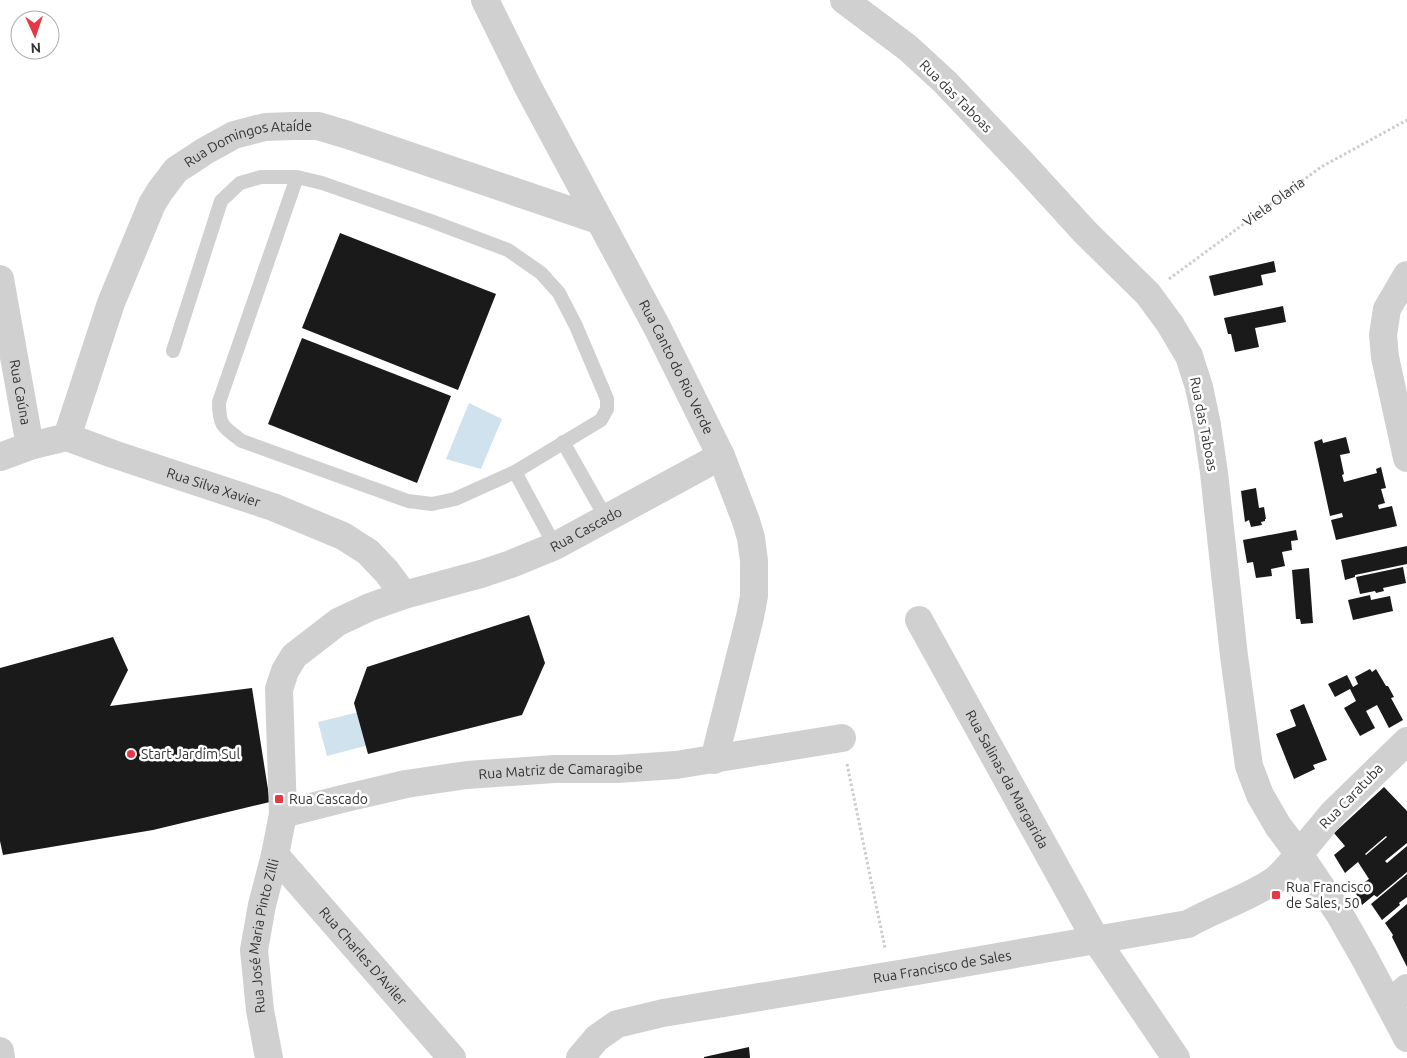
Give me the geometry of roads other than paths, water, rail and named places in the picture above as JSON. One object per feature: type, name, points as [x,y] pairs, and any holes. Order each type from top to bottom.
[{"type":"street","name":"Rua Canto do Rio Verde","points":[[485,0],[528,87],[658,329],[722,456],[746,521],[751,538],[754,561],[754,596],[714,760]]},
{"type":"street","name":"Rua das Taboas","points":[[844,0],[908,48],[945,82],[1085,232],[1148,294],[1170,324],[1189,356],[1199,387],[1214,472],[1234,656],[1249,766],[1260,795],[1278,826],[1398,996],[1407,1038]]},
{"type":"street","name":"Rua Domingos Ataíde","points":[[67,437],[111,303],[152,204],[176,170],[205,150],[234,136],[265,128],[318,126],[598,220]]},
{"type":"street","points":[[1407,275],[1387,309],[1383,335],[1385,357],[1407,458]]},
{"type":"street","name":"Rua Caúna","points":[[0,279],[30,446]]},
{"type":"street","points":[[0,457],[30,446],[67,437]]},
{"type":"street","name":"Rua Silva Xavier","points":[[67,437],[273,507],[343,536],[368,552],[387,572],[404,595]]},
{"type":"street","name":"Rua Cascado","points":[[283,814],[279,689],[285,671],[294,656],[338,622],[370,607],[404,595],[481,574],[554,546],[722,456]]},
{"type":"street","name":"Rua Salinas da Margarida","points":[[919,620],[1096,940],[1176,1058]]},
{"type":"street","name":"Rua Matriz de Camaragibe","points":[[283,814],[406,784],[467,775],[554,769],[617,769],[676,765],[842,738]]},
{"type":"street","name":"Rua Caratuba","points":[[1299,854],[1333,813],[1407,741]]},
{"type":"street","name":"Rua José Maria Pinto Zilli","points":[[269,1058],[260,1010],[254,950],[262,905],[283,814]]},
{"type":"street","name":"Rua Francisco de Sales","points":[[580,1058],[597,1038],[617,1024],[663,1013],[1188,924],[1209,912],[1253,893],[1276,879],[1299,854]]},
{"type":"street","name":"Rua Charles D'Aviler","points":[[275,855],[452,1058]]},
{"type":"street","points":[[0,1051],[2,1058]]},
{"type":"lane","points":[[173,351],[221,201],[240,183],[261,177],[297,177],[322,183],[431,220],[508,250],[541,273],[559,293],[576,326],[607,400],[607,409],[601,420],[515,472],[455,499],[432,504],[408,501],[242,441],[223,427],[219,417],[219,402],[297,177]]},
{"type":"lane","points":[[563,442],[606,518]]},
{"type":"lane","points":[[515,472],[554,546]]},
{"type":"water","points":[[469,403],[502,419],[481,469],[446,459]]},
{"type":"water","points":[[379,707],[388,740],[327,756],[318,722]]},
{"type":"place","name":"Start Jardim Sul","points":[[131,754]]},
{"type":"place","name":"Rua Cascado","points":[[279,799]]},
{"type":"place","name":"Rua Francisco de Sales, 50","points":[[1276,895]]}]
